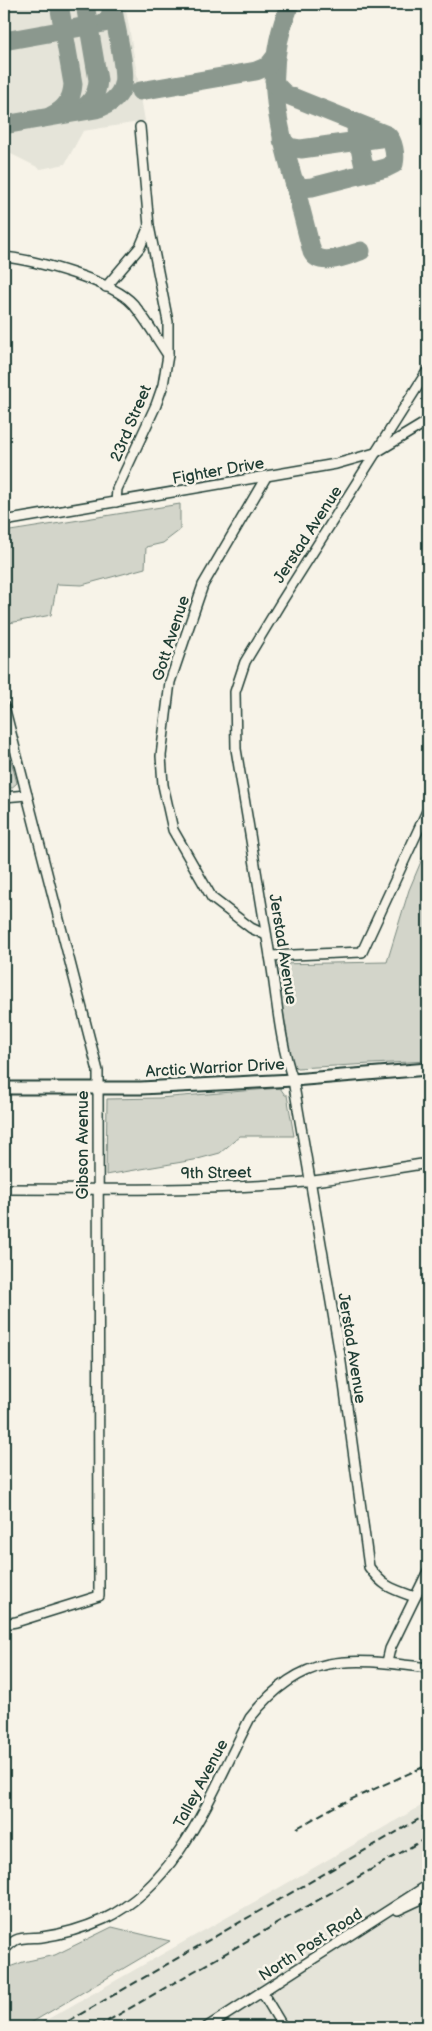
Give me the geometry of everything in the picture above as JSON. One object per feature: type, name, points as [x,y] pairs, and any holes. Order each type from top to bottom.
[{"type":"main road","name":"Arctic Warrior Drive","points":[[4,1088],[142,1088],[293,1080],[428,1069]]},
{"type":"street","name":"23rd Street","points":[[116,502],[117,489],[163,385],[168,355],[168,322],[149,226],[140,126]]},
{"type":"street","name":"23rd Street","points":[[106,286],[140,247],[149,226]]},
{"type":"street","points":[[4,257],[27,259],[106,286],[122,294],[133,304],[168,355]]},
{"type":"street","name":"Jerstad Avenue","points":[[415,1597],[387,1588],[377,1579],[370,1567],[340,1355],[293,1080],[288,1064],[276,999],[236,749],[235,692],[245,662],[428,370]]},
{"type":"street","name":"Fighter Drive","points":[[4,521],[336,464],[375,453],[428,421]]},
{"type":"street","name":"Gott Avenue","points":[[266,477],[203,585],[170,682],[161,756],[163,785],[173,830],[212,898],[251,928],[266,934]]},
{"type":"street","name":"Gibson Avenue","points":[[4,706],[98,1071],[99,1596],[4,1624]]},
{"type":"street","points":[[4,797],[27,795]]},
{"type":"street","points":[[270,956],[362,952],[428,809]]},
{"type":"street","name":"9th Street","points":[[4,1189],[241,1186],[309,1181],[428,1163]]},
{"type":"street","points":[[387,1662],[390,1649],[428,1571]]},
{"type":"street","name":"Talley Avenue","points":[[4,1940],[43,1937],[82,1928],[125,1907],[154,1883],[164,1873],[186,1842],[250,1718],[262,1703],[286,1682],[314,1667],[344,1661],[387,1662],[428,1668]]},
{"type":"street","name":"North Post Road","points":[[207,2027],[428,1886]]},
{"type":"street","points":[[379,1917],[428,1896]]},
{"type":"street","points":[[4,1950],[17,1940]]},
{"type":"street","points":[[262,1992],[283,2027]]},
{"type":"shaded area","points":[[4,4],[125,4],[145,121],[83,131],[65,164],[41,169],[9,153],[4,154]]},
{"type":"shaded area","points":[[180,504],[180,530],[163,543],[146,547],[145,568],[82,585],[57,584],[51,615],[4,624],[4,532]]},
{"type":"shaded area","points":[[4,734],[17,783],[9,790],[4,790]]},
{"type":"shaded area","points":[[428,845],[428,1061],[297,1068],[292,1064],[275,964],[387,962],[409,890]]},
{"type":"shaded area","points":[[280,1088],[287,1095],[294,1136],[240,1136],[220,1153],[194,1160],[106,1175],[107,1099],[159,1098]]},
{"type":"shaded area","points":[[428,1802],[428,2027],[34,2027],[263,1897]]},
{"type":"shaded area","points":[[112,1927],[170,1941],[24,2027],[4,2027],[4,1969],[23,1962],[55,1955]]},
{"type":"taxiway","points":[[51,116],[67,103],[73,84],[59,4]]},
{"type":"taxiway","points":[[76,112],[92,99],[98,80],[85,4]]},
{"type":"taxiway","points":[[4,125],[96,109],[117,97],[122,89],[124,77],[112,4]]},
{"type":"taxiway","points":[[290,4],[277,50],[275,93],[282,136],[312,252],[316,257],[328,260],[361,251]]},
{"type":"taxiway","points":[[4,41],[104,23],[110,17],[112,6]]},
{"type":"taxiway","points":[[140,91],[256,71],[268,66],[275,57]]},
{"type":"taxiway","points":[[274,80],[285,94],[387,135],[394,148],[394,164],[386,168],[312,187],[302,188],[294,181]]},
{"type":"taxiway","points":[[356,130],[364,167],[373,171]]},
{"type":"taxiway","points":[[282,140],[289,147],[301,149],[387,137]]},
{"type":"railway","points":[[297,1828],[334,1807],[428,1765]]},
{"type":"railway","points":[[58,2027],[428,1814]]},
{"type":"railway","points":[[97,2027],[428,1837]]}]
